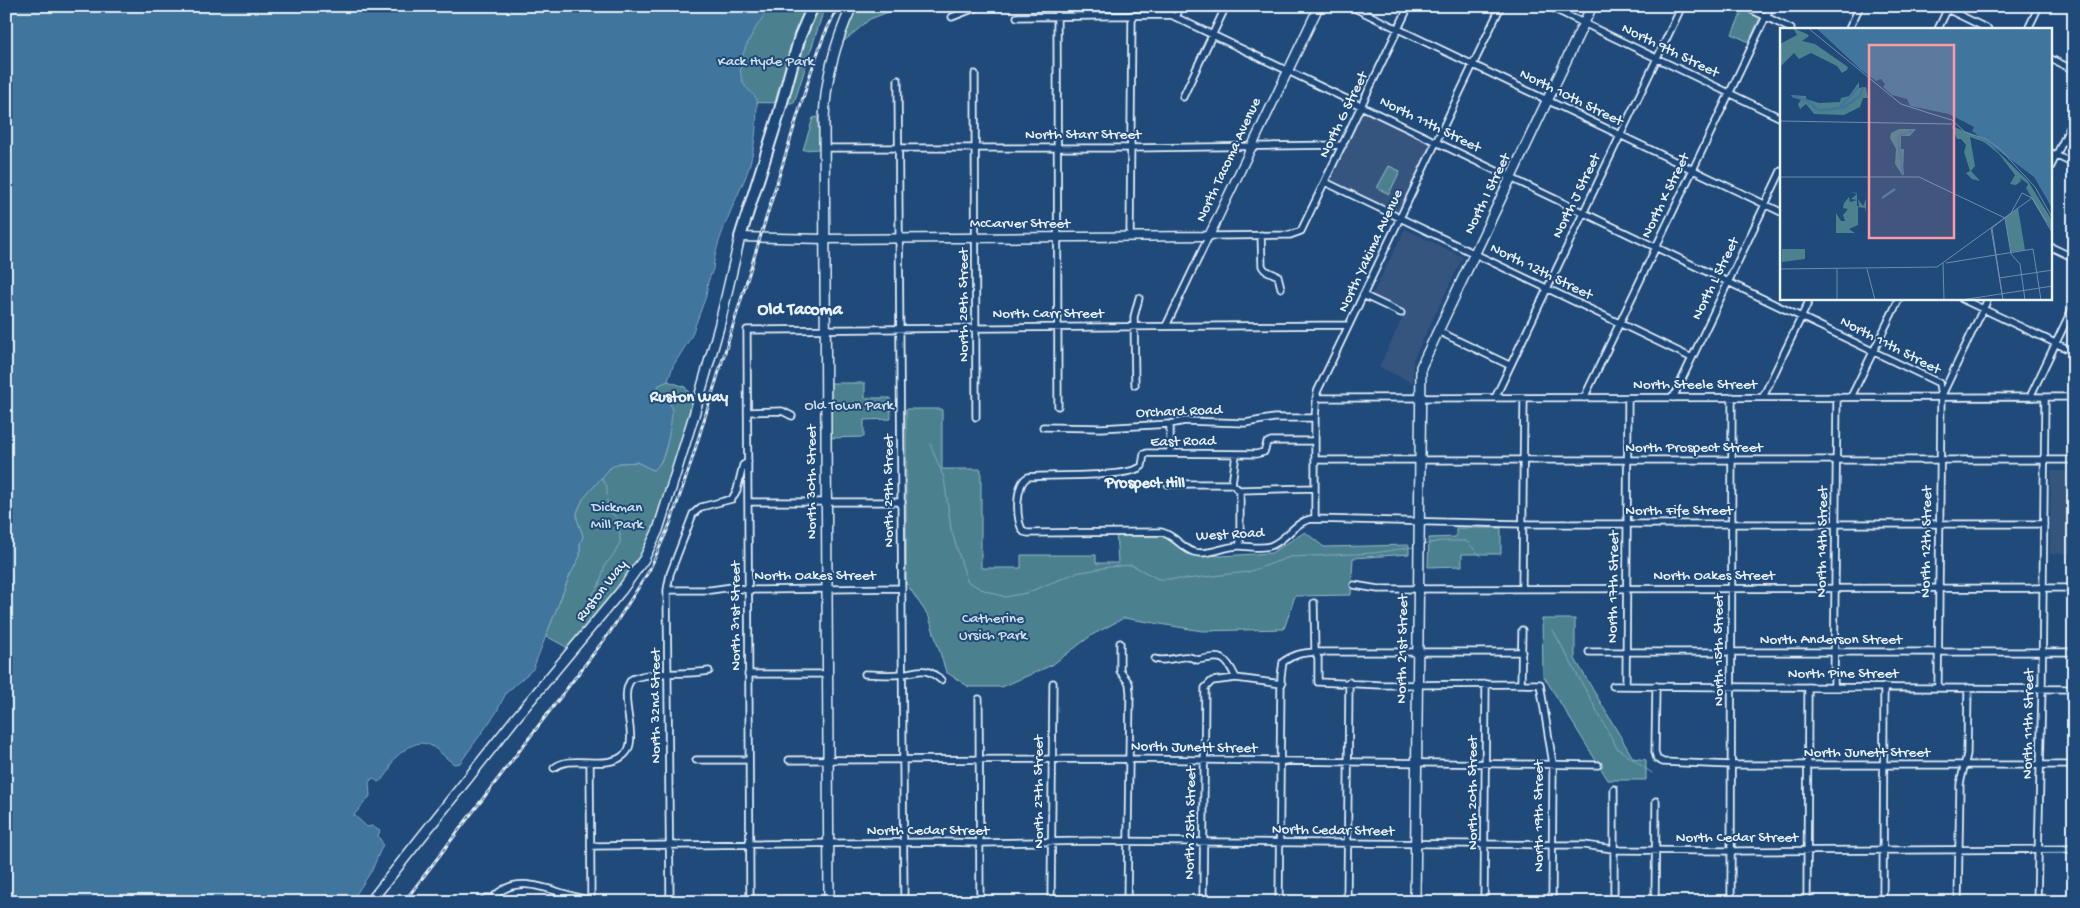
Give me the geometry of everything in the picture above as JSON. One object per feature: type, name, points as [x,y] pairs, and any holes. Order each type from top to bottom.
[{"type":"highway","points":[[740,237],[778,118],[800,36],[813,6]]},
{"type":"main road","name":"North 30th Street","points":[[829,902],[826,674],[824,106],[829,74],[840,36],[852,6]]},
{"type":"main road","name":"North I Street","points":[[1420,398],[1421,367],[1592,6]]},
{"type":"main road","name":"Ruston Way","points":[[370,902],[508,727],[621,591],[649,551],[669,496],[715,343],[740,237]]},
{"type":"main road","name":"North 21st Street","points":[[1415,902],[1420,398]]},
{"type":"street","points":[[952,17],[980,6]]},
{"type":"street","points":[[1057,6],[1058,406]]},
{"type":"street","points":[[1176,17],[1182,6]]},
{"type":"street","points":[[1183,97],[1226,6]]},
{"type":"street","name":"North Tacoma Avenue","points":[[1166,326],[1318,6]]},
{"type":"street","name":"North 10th Street","points":[[1350,6],[1780,212]]},
{"type":"street","name":"North G Street","points":[[1299,233],[1409,6]]},
{"type":"street","name":"North Yakima Avenue","points":[[1315,519],[1316,398],[1501,6]]},
{"type":"street","name":"North 9th Street","points":[[1548,6],[1780,118]]},
{"type":"street","name":"North J Street","points":[[1495,398],[1509,365],[1682,6]]},
{"type":"street","points":[[1744,6],[1789,28]]},
{"type":"street","name":"North K Street","points":[[1584,398],[1771,6]]},
{"type":"street","points":[[1849,28],[1860,6]]},
{"type":"street","points":[[1941,6],[1986,28]]},
{"type":"street","points":[[2028,28],[2039,6]]},
{"type":"street","points":[[1938,28],[1948,8]]},
{"type":"street","points":[[1130,237],[1132,15]]},
{"type":"street","name":"North 11th Street","points":[[1017,17],[1132,15],[1171,15],[1176,17],[1937,382],[1939,383],[1941,397]]},
{"type":"street","points":[[2052,59],[2074,70]]},
{"type":"street","name":"North 28th Street","points":[[975,74],[976,417]]},
{"type":"street","name":"North 29th Street","points":[[898,80],[900,148],[904,902]]},
{"type":"street","points":[[2074,120],[2054,154],[2074,164]]},
{"type":"street","name":"North Starr Street","points":[[824,148],[1131,148],[1343,145]]},
{"type":"street","name":"North L Street","points":[[1673,398],[1780,173]]},
{"type":"street","name":"North 12th Street","points":[[1325,182],[1692,358]]},
{"type":"street","name":"McCarver Street","points":[[740,237],[824,239],[1058,238],[1299,233]]},
{"type":"street","points":[[1261,235],[1262,266],[1267,271],[1277,275],[1281,288]]},
{"type":"street","points":[[2052,247],[2074,258]]},
{"type":"street","points":[[1363,295],[1402,313]]},
{"type":"street","points":[[1135,385],[1134,326],[1139,298]]},
{"type":"street","points":[[1763,397],[1809,300]]},
{"type":"street","points":[[1852,398],[1899,300]]},
{"type":"street","points":[[1964,300],[2074,352]]},
{"type":"street","points":[[1941,397],[1988,300]]},
{"type":"street","points":[[2030,397],[2074,305]]},
{"type":"street","name":"North Carr Street","points":[[747,330],[1058,326],[1349,326]]},
{"type":"street","name":"North 31st Street","points":[[747,330],[750,902]]},
{"type":"street","points":[[1438,331],[1509,365]]},
{"type":"street","name":"North 12th Street","points":[[1938,688],[1941,397]]},
{"type":"street","name":"North 11th Street","points":[[2037,902],[2043,652],[2045,397]]},
{"type":"street","name":"North Steele Street","points":[[1316,398],[2074,397]]},
{"type":"street","points":[[1522,588],[1524,398]]},
{"type":"street","name":"North 17th Street","points":[[1626,686],[1628,398]]},
{"type":"street","name":"North 15th Street","points":[[1731,902],[1732,398]]},
{"type":"street","name":"North 14th Street","points":[[1834,687],[1837,398]]},
{"type":"street","points":[[748,412],[782,411],[792,416]]},
{"type":"street","name":"Orchard Road","points":[[1043,427],[1102,428],[1181,422],[1245,423],[1274,418],[1315,418]]},
{"type":"street","points":[[1170,424],[1170,453]]},
{"type":"street","name":"East Road","points":[[1024,532],[1019,525],[1019,499],[1021,483],[1025,479],[1091,475],[1132,470],[1142,466],[1145,453],[1261,453],[1266,450],[1268,442],[1271,441],[1315,441]]},
{"type":"street","points":[[1232,484],[1236,454]]},
{"type":"street","name":"North Prospect Street","points":[[1315,460],[2074,460]]},
{"type":"street","name":"North 32nd Street","points":[[670,902],[668,590],[670,574],[693,514],[701,507],[732,499],[737,490],[743,465],[748,462]]},
{"type":"street","points":[[1168,484],[1232,484],[1240,490],[1315,488]]},
{"type":"street","points":[[1240,490],[1240,546]]},
{"type":"street","points":[[748,502],[902,502]]},
{"type":"street","name":"North Fife Street","points":[[1315,519],[1418,523],[1522,524],[2044,524]]},
{"type":"street","name":"West Road","points":[[1024,532],[1162,532],[1172,536],[1181,546],[1199,553],[1240,546],[1270,546],[1300,523],[1315,519]]},
{"type":"street","name":"North Oakes Street","points":[[1354,585],[1378,589],[2074,588]]},
{"type":"street","name":"North Oakes Street","points":[[668,590],[711,590],[732,587],[749,590],[902,588]]},
{"type":"street","points":[[1314,602],[1318,682],[1417,685],[1521,684],[1522,630]]},
{"type":"street","points":[[1120,643],[1120,671],[1129,686],[1127,902]]},
{"type":"street","points":[[1279,902],[1282,666],[1286,660],[1300,653],[1316,652],[1522,652]]},
{"type":"street","name":"North Anderson Street","points":[[1589,652],[2074,652]]},
{"type":"street","points":[[1155,659],[1166,661],[1188,655],[1197,660],[1208,656],[1217,657],[1226,661],[1236,678],[1282,684]]},
{"type":"street","points":[[865,674],[902,674],[926,670],[941,680]]},
{"type":"street","points":[[554,768],[559,764],[616,760],[627,752],[630,742],[627,688],[632,679],[644,675],[693,674],[709,671]]},
{"type":"street","points":[[748,674],[826,674]]},
{"type":"street","name":"North 25th Street","points":[[1202,902],[1205,690],[1206,684],[1212,680],[1236,678]]},
{"type":"street","points":[[1347,902],[1349,682]]},
{"type":"street","name":"North 27th Street","points":[[1051,902],[1053,683]]},
{"type":"street","name":"North 20th Street","points":[[1484,902],[1486,684]]},
{"type":"street","name":"North 19th Street","points":[[1521,684],[1540,684],[1553,764],[1552,902]]},
{"type":"street","name":"North Pine Street","points":[[1613,686],[2074,689]]},
{"type":"street","name":"North Junett Street","points":[[1656,686],[1655,752],[1660,761],[1731,765],[2074,765]]},
{"type":"street","points":[[1807,902],[1808,687]]},
{"type":"street","points":[[1883,902],[1884,687]]},
{"type":"street","points":[[1958,902],[1960,784],[1962,765],[1966,754],[1968,688]]},
{"type":"street","points":[[979,699],[980,902]]},
{"type":"street","points":[[696,760],[749,760]]},
{"type":"street","name":"North Junett Street","points":[[789,760],[1205,760],[1598,765]]},
{"type":"street","points":[[481,902],[484,898],[493,900],[506,886],[522,885],[542,887],[577,899],[591,901],[590,762]]},
{"type":"street","points":[[1614,789],[1614,902]]},
{"type":"street","points":[[1655,902],[1656,801]]},
{"type":"street","name":"North Cedar Street","points":[[591,846],[904,842],[980,844],[1090,840],[1128,842],[1584,845],[1620,850],[1883,851],[2074,849]]},
{"type":"shaded area","points":[[6,6],[770,6],[753,32],[741,63],[743,82],[757,100],[757,119],[752,158],[721,235],[706,296],[691,337],[673,366],[668,381],[659,385],[657,390],[672,407],[669,435],[661,461],[653,470],[637,462],[619,463],[610,468],[583,499],[577,512],[577,519],[583,536],[580,544],[580,556],[569,577],[533,669],[506,693],[496,713],[460,763],[454,764],[432,746],[420,743],[406,749],[396,757],[387,774],[381,780],[378,782],[373,778],[369,782],[370,796],[354,815],[367,827],[372,826],[380,831],[378,836],[383,844],[372,870],[351,902],[6,902]]},
{"type":"shaded area","points":[[1362,106],[1436,141],[1400,218],[1325,182]]},
{"type":"shaded area","points":[[1405,229],[1463,257],[1413,360],[1413,383],[1379,367],[1406,311],[1372,295]]},
{"type":"shaded area","points":[[2051,471],[2074,471],[2074,553],[2050,554]]},
{"type":"green space","name":"Kack Hyde Park","points":[[749,6],[825,6],[794,103],[706,102]]},
{"type":"green space","points":[[857,6],[904,6],[870,19],[842,43]]},
{"type":"green space","points":[[1743,10],[1760,18],[1749,42],[1732,34]]},
{"type":"green space","points":[[818,117],[819,149],[803,150],[813,118]]},
{"type":"green space","points":[[1389,166],[1400,171],[1389,194],[1377,188]]},
{"type":"green space","name":"Dickman Mill Park","points":[[668,381],[685,387],[689,393],[696,395],[653,529],[645,548],[618,589],[568,648],[546,636],[569,577],[580,556],[580,544],[583,536],[577,519],[577,512],[583,499],[610,468],[619,463],[637,462],[653,470],[658,466],[665,451],[671,406],[657,390],[659,385]]},
{"type":"green space","name":"Old Town Park","points":[[830,383],[865,383],[865,398],[890,398],[891,419],[864,420],[864,437],[830,438]]},
{"type":"green space","name":"Catherine Ursich Park","points":[[906,409],[942,409],[942,469],[981,469],[981,568],[1021,568],[1021,555],[1096,555],[1096,563],[1118,563],[1116,532],[1158,532],[1186,553],[1221,556],[1271,553],[1305,532],[1324,547],[1409,545],[1409,554],[1353,558],[1351,595],[1295,596],[1284,629],[1202,631],[1124,618],[1092,635],[1052,665],[1002,687],[969,687],[946,672],[929,617],[906,583]]},
{"type":"green space","points":[[1456,528],[1501,528],[1501,554],[1462,554],[1462,566],[1428,567],[1429,538],[1456,537]]},
{"type":"green space","points":[[1542,619],[1575,619],[1575,659],[1633,758],[1646,760],[1646,780],[1608,780],[1543,675]]},
{"type":"waterway","points":[[930,444],[944,478],[951,529],[967,581],[981,589],[1005,597],[1026,593],[1076,573],[1109,567],[1132,565],[1158,579],[1186,579],[1248,572],[1290,557],[1374,553],[1414,547]]},
{"type":"waterway","points":[[601,478],[607,486],[607,495]]},
{"type":"waterway","points":[[589,599],[599,585],[605,565],[615,553],[620,542],[617,518],[608,510],[607,500]]},
{"type":"waterway","points":[[1423,545],[1440,541],[1466,541],[1481,556]]},
{"type":"waterway","points":[[1553,630],[1617,748],[1652,773]]},
{"type":"railway","points":[[404,902],[610,632],[649,571],[670,524],[689,469],[811,72],[823,38],[838,6]]},
{"type":"district","name":"Old Tacoma","points":[[800,310]]},
{"type":"district","name":"Ruston Way","points":[[689,398]]},
{"type":"district","name":"Prospect Hill","points":[[1145,484]]}]
